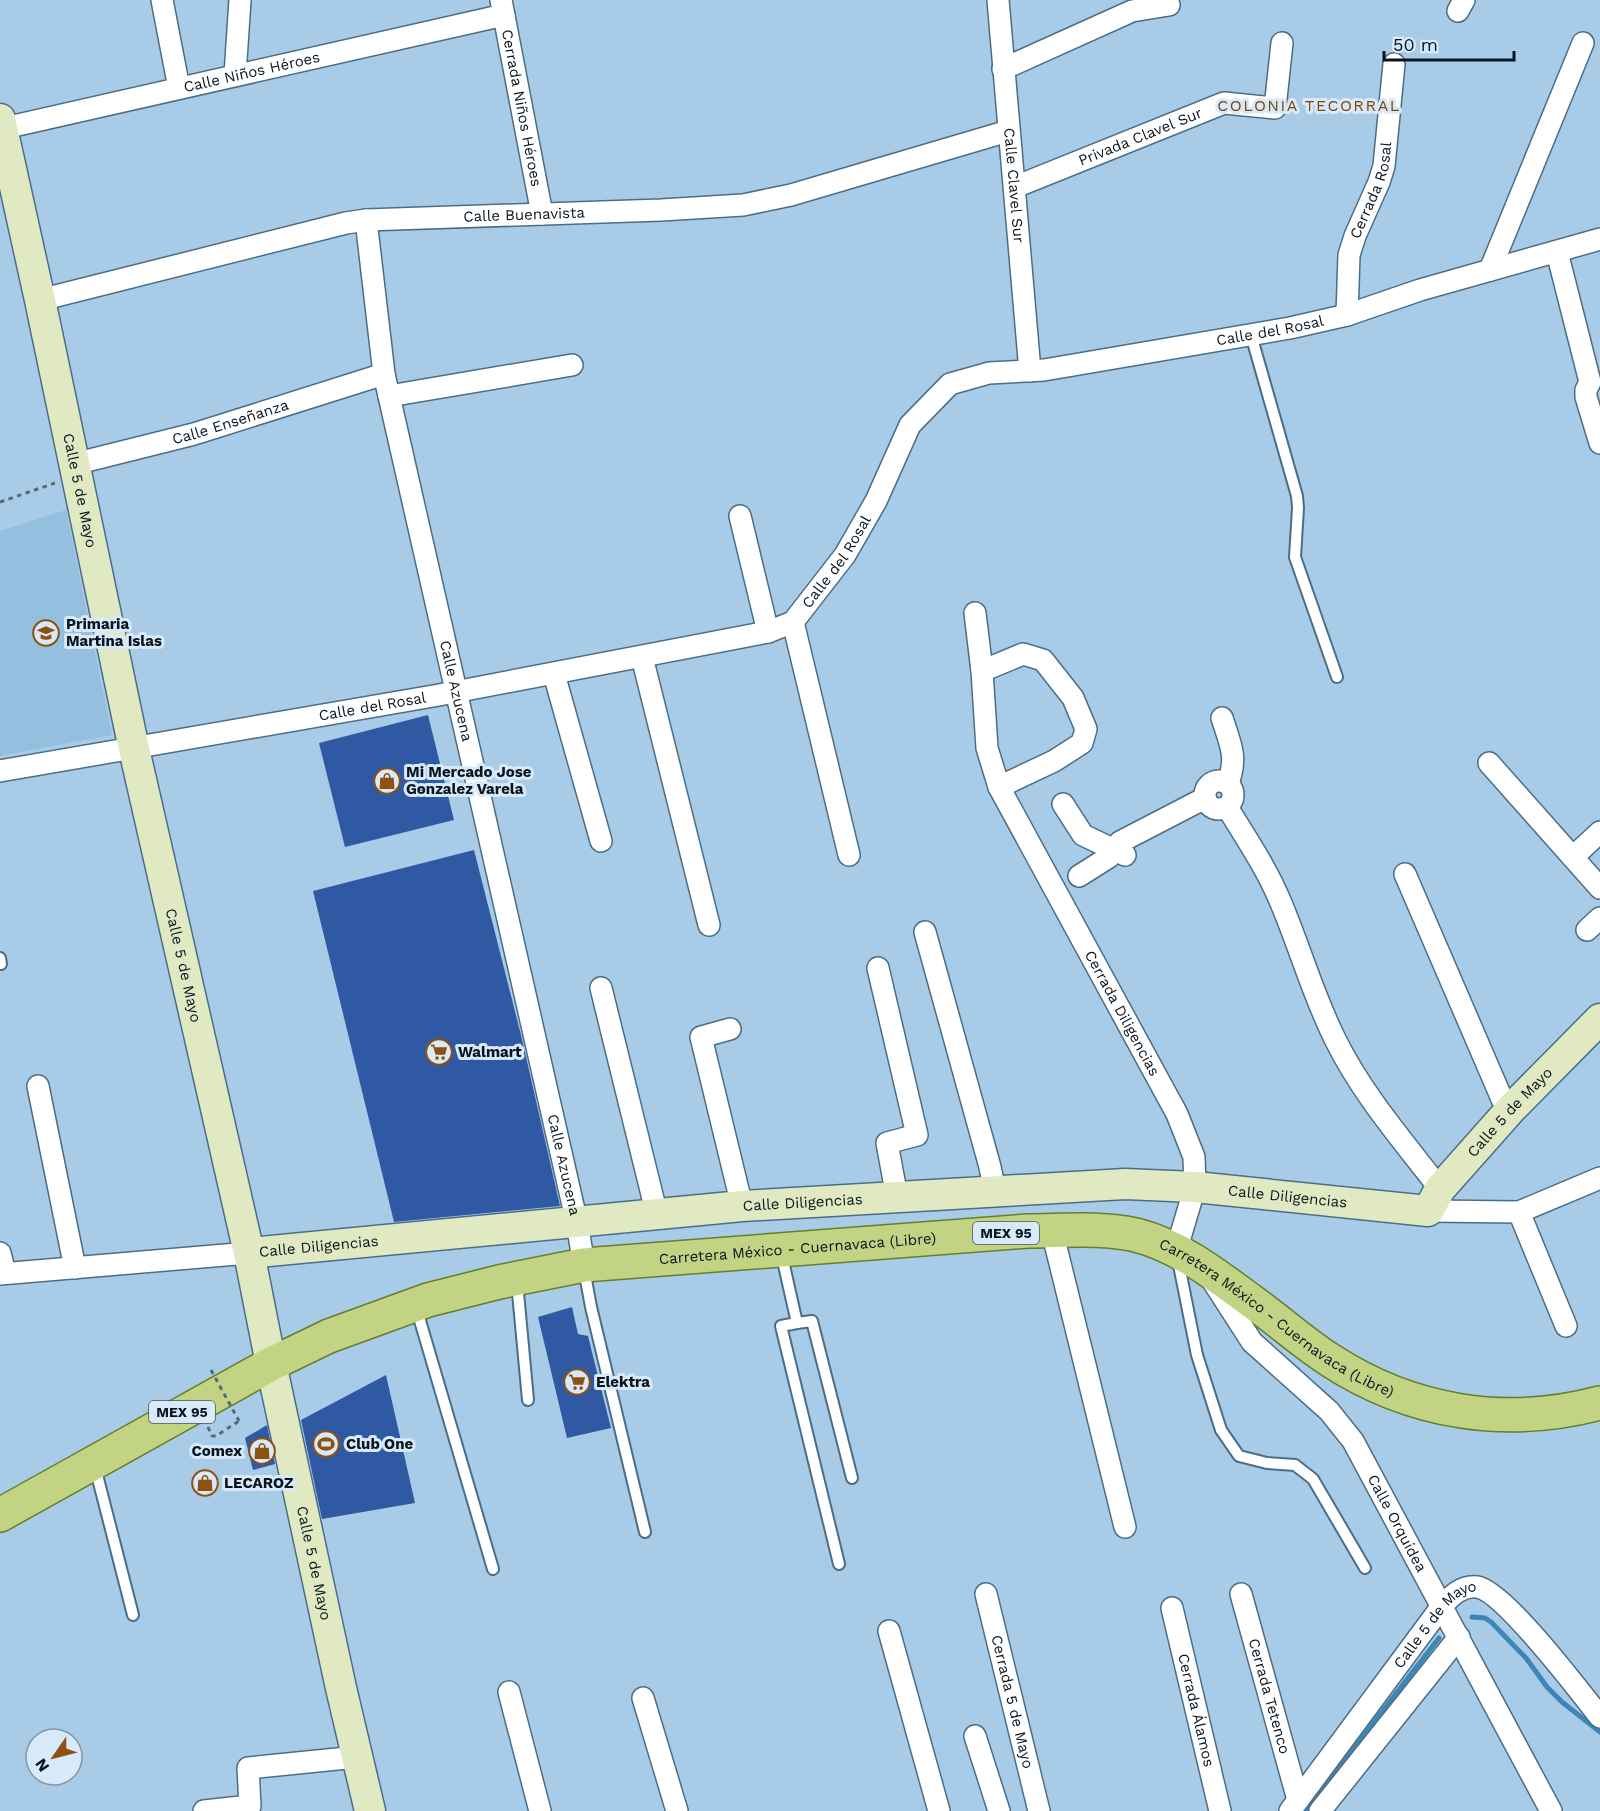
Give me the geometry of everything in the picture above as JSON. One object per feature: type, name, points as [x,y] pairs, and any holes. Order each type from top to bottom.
[{"type":"main road","name":"Carretera México - Cuernavaca (Libre)","points":[[0,1515],[271,1364],[329,1336],[415,1304],[517,1278],[584,1265],[850,1244],[1052,1231],[1136,1235],[1190,1258],[1329,1359],[1381,1389],[1439,1407],[1503,1415],[1538,1415],[1600,1402]]},
{"type":"street","points":[[162,0],[179,88]]},
{"type":"street","points":[[235,75],[240,0]]},
{"type":"street","name":"Calle Clavel Sur","points":[[1002,1],[1003,69],[1030,371]]},
{"type":"street","points":[[1003,69],[1132,11],[1169,5]]},
{"type":"street","name":"Calle Niños Héroes","points":[[1,125],[235,75],[503,7]]},
{"type":"street","name":"Cerrada Niños Héroes","points":[[503,7],[542,214]]},
{"type":"street","name":"Privada Clavel Sur","points":[[1015,187],[1224,103],[1275,108],[1282,43]]},
{"type":"street","points":[[1490,270],[1583,43]]},
{"type":"street","name":"Cerrada Rosal","points":[[1347,315],[1349,255],[1384,166],[1394,64]]},
{"type":"street","name":"Calle 5 de Mayo","points":[[1,125],[134,749],[249,1253],[271,1364],[370,1811]]},
{"type":"street","name":"Calle Buenavista","points":[[40,300],[346,223],[366,220],[743,205],[791,195],[1008,131]]},
{"type":"street","name":"Calle Azucena","points":[[366,220],[384,374],[577,1223],[584,1265]]},
{"type":"street","name":"Calle del Rosal","points":[[0,771],[455,692],[768,632],[793,622],[845,555],[876,501],[910,425],[950,384],[990,373],[1030,371],[1251,334],[1347,315],[1420,290],[1600,239]]},
{"type":"street","points":[[1557,252],[1595,384],[1586,390],[1586,397],[1600,443]]},
{"type":"street","points":[[389,396],[572,365]]},
{"type":"street","name":"Calle Enseñanza","points":[[75,470],[384,374]]},
{"type":"street","points":[[740,516],[768,632]]},
{"type":"street","name":"Cerrada Diligencias","points":[[975,613],[982,671],[987,748],[999,787],[1177,1114],[1194,1157],[1190,1258]]},
{"type":"street","points":[[793,622],[849,855]]},
{"type":"street","points":[[982,671],[1023,654],[1043,660],[1073,698],[1086,729],[1082,743],[1054,761],[999,787]]},
{"type":"street","points":[[642,657],[709,926]]},
{"type":"street","points":[[554,674],[601,841]]},
{"type":"street","points":[[1222,718],[1233,752],[1234,768],[1228,783],[1212,782],[1207,786],[1214,804],[1263,866],[1281,903],[1317,1002],[1336,1042],[1434,1200]]},
{"type":"street","points":[[1489,763],[1600,888]]},
{"type":"street","points":[[1063,804],[1083,835],[1116,854]]},
{"type":"street","points":[[1079,876],[1116,854],[1214,804]]},
{"type":"street","points":[[1573,857],[1600,832]]},
{"type":"street","points":[[1405,874],[1502,1098],[1511,1109]]},
{"type":"street","points":[[925,932],[995,1191]]},
{"type":"street","points":[[878,968],[917,1135],[887,1143],[897,1197]]},
{"type":"street","points":[[601,988],[657,1215]]},
{"type":"street","name":"Calle 5 de Mayo","points":[[1434,1200],[1511,1109],[1600,1018]]},
{"type":"street","points":[[730,1029],[701,1037],[742,1206]]},
{"type":"street","points":[[38,1086],[75,1268]]},
{"type":"street","name":"Calle Diligencias","points":[[2,1267],[75,1268],[742,1206],[1125,1184],[1434,1200],[1519,1212],[1600,1178]]},
{"type":"street","points":[[848,1200],[850,1244]]},
{"type":"street","points":[[1519,1212],[1566,1326]]},
{"type":"street","points":[[1052,1231],[1125,1527]]},
{"type":"street","name":"Calle Orquídea","points":[[1190,1258],[1252,1342],[1329,1411],[1353,1441],[1551,1811]]},
{"type":"street","name":"Calle 5 de Mayo","points":[[1294,1805],[1444,1609],[1450,1597],[1460,1590],[1477,1587],[1496,1595],[1537,1640],[1600,1717]]},
{"type":"street","name":"Cerrada 5 de Mayo","points":[[986,1594],[1039,1811]]},
{"type":"street","name":"Cerrada Tetenco","points":[[1241,1594],[1294,1805]]},
{"type":"street","name":"Cerrada Álamos","points":[[1172,1608],[1220,1811]]},
{"type":"street","points":[[889,1631],[939,1811]]},
{"type":"street","points":[[1320,1811],[1458,1635]]},
{"type":"street","points":[[509,1692],[540,1811]]},
{"type":"street","points":[[643,1698],[677,1811]]},
{"type":"street","points":[[975,1736],[999,1811]]},
{"type":"street","points":[[204,1811],[250,1806],[248,1768],[357,1757]]},
{"type":"lane","points":[[1251,334],[1297,496],[1295,557],[1337,677]]},
{"type":"lane","points":[[780,1249],[797,1323]]},
{"type":"lane","points":[[1190,1258],[1197,1355],[1221,1430],[1239,1456],[1267,1463],[1295,1466],[1313,1479],[1365,1568]]},
{"type":"lane","points":[[584,1265],[591,1307],[645,1532]]},
{"type":"lane","points":[[517,1278],[528,1400]]},
{"type":"lane","points":[[415,1304],[493,1569]]},
{"type":"lane","points":[[839,1564],[781,1326],[812,1321],[852,1478]]},
{"type":"lane","points":[[94,1463],[134,1614]]},
{"type":"path","points":[[0,502],[75,470]]},
{"type":"path","points":[[211,1370],[239,1421]]},
{"type":"shaded area","name":"Primaria Martina Islas","points":[[66,510],[112,735],[0,756],[0,531]]},
{"type":"building","name":"Mi Mercado Jose Gonzalez Varela","points":[[428,715],[454,820],[345,847],[319,743]]},
{"type":"building","name":"Walmart","points":[[474,850],[521,1035],[560,1206],[394,1222],[313,891]]},
{"type":"building","name":"Elektra","points":[[572,1307],[578,1334],[588,1336],[611,1428],[567,1438],[538,1317]]},
{"type":"building","name":"Club One","points":[[386,1375],[415,1503],[322,1519],[301,1420]]},
{"type":"building","name":"Comex","points":[[267,1425],[275,1464],[253,1470],[245,1438]]},
{"type":"waterway","points":[[1472,1617],[1485,1618],[1491,1622],[1526,1658],[1547,1687],[1600,1732]]},
{"type":"waterway","points":[[1305,1811],[1439,1638]]},
{"type":"place","name":"Primaria Martina Islas","points":[[46,633]]},
{"type":"place","name":"Mi Mercado Jose Gonzalez Varela","points":[[387,781]]},
{"type":"place","name":"Walmart","points":[[439,1052]]},
{"type":"place","name":"Elektra","points":[[577,1382]]},
{"type":"place","name":"Club One","points":[[326,1444]]},
{"type":"place","name":"Comex","points":[[262,1451]]},
{"type":"place","name":"LECAROZ","points":[[205,1483]]},
{"type":"district","name":"COLONIA TECORRAL","points":[[1309,105]]}]
